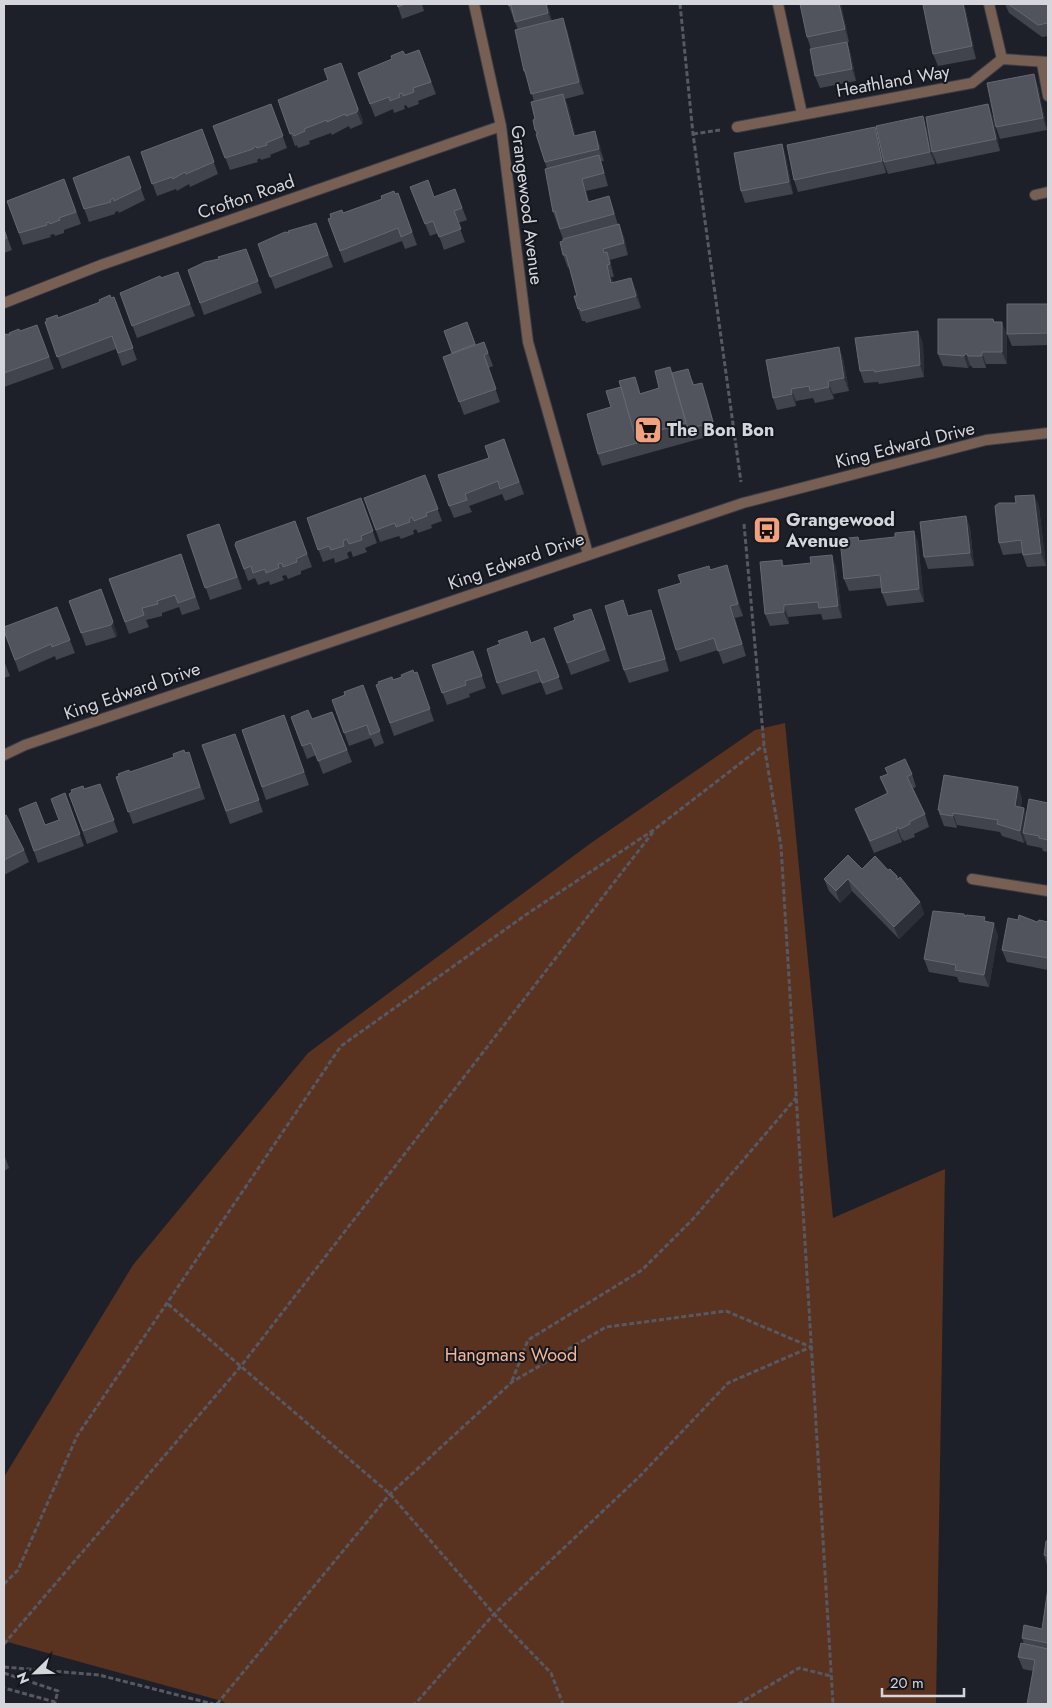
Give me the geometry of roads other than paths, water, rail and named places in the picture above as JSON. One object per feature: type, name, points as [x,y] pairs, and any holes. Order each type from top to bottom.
[{"type":"street","name":"Grangewood Avenue","points":[[474,4],[501,126],[528,342],[588,554]]},
{"type":"street","points":[[778,4],[802,114]]},
{"type":"street","points":[[989,4],[1002,59],[1045,63],[1048,96]]},
{"type":"street","name":"Heathland Way","points":[[737,127],[972,82],[1002,59]]},
{"type":"street","name":"Crofton Road","points":[[4,303],[119,259],[501,126]]},
{"type":"street","points":[[1035,196],[1048,192]]},
{"type":"street","name":"King Edward Drive","points":[[4,755],[25,745],[752,500],[986,440],[1048,433]]},
{"type":"street","points":[[972,879],[1048,891]]},
{"type":"place","name":"The Bon Bon","points":[[648,430]]},
{"type":"place","name":"Grangewood Avenue","points":[[767,530]]},
{"type":"park label","name":"Hangmans Wood","points":[[511,1355]]}]
